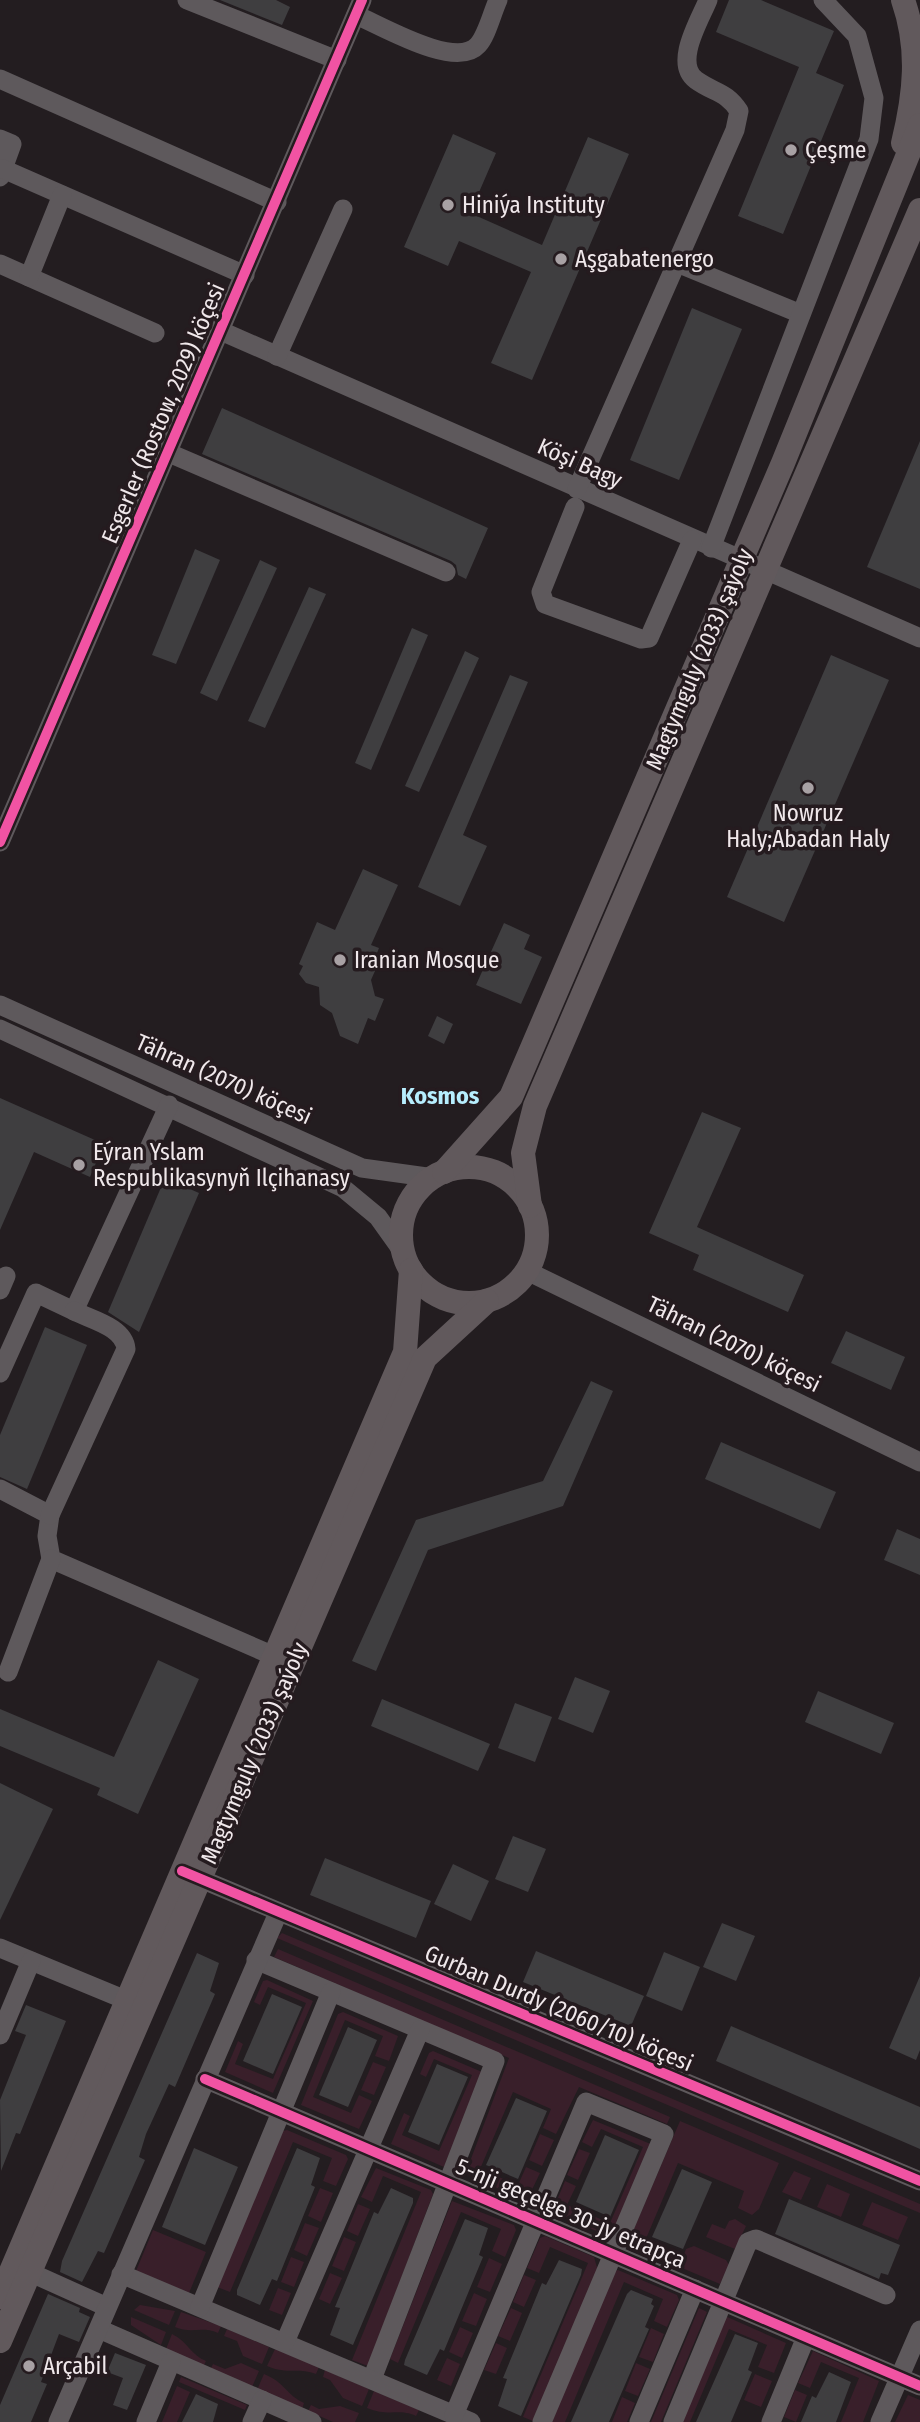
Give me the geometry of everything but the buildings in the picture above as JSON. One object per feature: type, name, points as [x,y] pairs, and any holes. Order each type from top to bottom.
[{"type":"main road","points":[[887,210],[914,100],[916,58],[913,25],[904,0]]},
{"type":"main road","name":"Magtymguly (2033) şaýoly","points":[[439,1175],[511,1097],[741,562],[920,125]]},
{"type":"main road","name":"Magtymguly (2033) şaýoly","points":[[530,1206],[523,1153],[535,1106],[918,215]]},
{"type":"main road","points":[[469,1167],[494,1172],[515,1186],[530,1206],[537,1232],[536,1245],[527,1271],[510,1290],[487,1301],[449,1301],[427,1289],[407,1261],[402,1228],[409,1205],[439,1175],[469,1167]]},
{"type":"main road","name":"Magtymguly (2033) şaýoly","points":[[191,1875],[274,1656],[405,1352],[407,1261]]},
{"type":"main road","name":"Magtymguly (2033) şaýoly","points":[[0,2297],[425,1357],[487,1301]]},
{"type":"main road","name":"Magtymguly (2033) şaýoly","points":[[0,2341],[134,2004]]},
{"type":"street","points":[[187,0],[337,60]]},
{"type":"street","points":[[359,8],[446,54],[465,54],[478,45],[498,0]]},
{"type":"street","points":[[692,540],[649,638],[641,639],[545,604],[541,599],[541,592],[576,498],[736,130],[739,111],[730,97],[695,79],[689,70],[687,52],[708,0]]},
{"type":"street","points":[[711,548],[869,139],[874,98],[857,36],[823,0]]},
{"type":"street","name":"Esgerler (Rostow, 2029) köçesi","points":[[0,842],[359,8]]},
{"type":"street","points":[[0,79],[277,202]]},
{"type":"street","points":[[0,139],[12,144],[2,173],[62,195],[245,275]]},
{"type":"street","points":[[29,276],[62,195]]},
{"type":"street","points":[[277,356],[343,209]]},
{"type":"street","points":[[677,263],[801,314]]},
{"type":"street","points":[[0,264],[155,333]]},
{"type":"street","name":"Köşi Bagy","points":[[221,331],[576,498],[692,540],[920,638]]},
{"type":"street","points":[[169,453],[446,572]]},
{"type":"street","name":"Tähran (2070) köçesi","points":[[0,1005],[362,1168],[439,1175]]},
{"type":"street","name":"Tähran (2070) köçesi","points":[[0,1029],[169,1105],[343,1188],[379,1217],[407,1261]]},
{"type":"street","points":[[74,1311],[169,1105]]},
{"type":"street","name":"Tähran (2070) köçesi","points":[[527,1271],[920,1462]]},
{"type":"street","points":[[0,1373],[36,1293],[119,1333],[125,1340],[126,1349],[50,1515],[47,1536],[51,1559],[8,1672]]},
{"type":"street","points":[[0,1489],[50,1515]]},
{"type":"street","points":[[51,1559],[274,1656]]},
{"type":"street","name":"Gurban Durdy (2060/10) köçesi","points":[[191,1875],[920,2181]]},
{"type":"street","points":[[58,2422],[278,1913]]},
{"type":"street","points":[[0,1948],[134,2004]]},
{"type":"street","points":[[256,1960],[495,2061],[372,2379]]},
{"type":"street","points":[[0,2035],[31,1961]]},
{"type":"street","points":[[200,2307],[331,1992]]},
{"type":"street","points":[[285,2342],[420,2030]]},
{"type":"street","name":"5-nji geçelge 30-jy etrapça","points":[[205,2079],[920,2386]]},
{"type":"street","points":[[121,2274],[463,2418],[534,2221],[586,2102],[664,2134],[542,2422]]},
{"type":"street","points":[[673,2422],[748,2242],[756,2239],[886,2295]]},
{"type":"street","points":[[29,2272],[107,2307]]},
{"type":"street","points":[[639,2422],[695,2289]]},
{"type":"street","points":[[99,2329],[312,2422]]},
{"type":"street","points":[[880,2422],[920,2330]]},
{"type":"street","points":[[771,2422],[806,2337]]},
{"type":"street","points":[[146,2422],[171,2362]]},
{"type":"street","points":[[253,2422],[262,2400]]},
{"type":"shaded area","points":[[282,1933],[920,2204],[920,2213],[277,1938]]},
{"type":"shaded area","points":[[278,1949],[670,2117],[667,2124],[579,2087],[556,2134],[543,2128],[551,2109],[513,2092],[480,2169],[518,2185],[526,2167],[540,2173],[528,2198],[524,2200],[468,2175],[466,2172],[509,2058],[274,1957]]},
{"type":"shaded area","points":[[267,1980],[313,2001],[273,2093],[225,2072],[238,2041],[243,2044],[235,2064],[273,2079],[306,2003],[268,1987],[260,2005],[254,2002],[263,1981]]},
{"type":"shaded area","points":[[343,2012],[398,2036],[389,2061],[375,2056],[383,2036],[345,2020],[313,2097],[351,2113],[359,2095],[372,2101],[359,2129],[301,2105],[338,2014]]},
{"type":"shaded area","points":[[433,2051],[482,2072],[444,2167],[391,2144],[404,2113],[410,2116],[402,2135],[439,2151],[472,2075],[434,2059],[426,2077],[420,2074],[429,2053]]},
{"type":"shaded area","points":[[373,2062],[386,2067],[374,2095],[361,2090]]},
{"type":"shaded area","points":[[593,2120],[653,2145],[615,2239],[552,2212],[565,2181],[576,2186],[567,2205],[610,2223],[643,2147],[601,2129],[592,2147],[582,2142]]},
{"type":"shaded area","points":[[680,2121],[779,2163],[759,2209],[752,2215],[738,2208],[744,2191],[678,2163],[645,2241],[683,2257],[686,2249],[694,2246],[726,2260],[729,2265],[720,2284],[627,2245]]},
{"type":"shaded area","points":[[287,2130],[346,2155],[348,2159],[336,2186],[323,2181],[332,2158],[293,2142],[230,2292],[217,2287],[283,2131]]},
{"type":"shaded area","points":[[540,2134],[554,2140],[542,2166],[529,2160]]},
{"type":"shaded area","points":[[579,2149],[590,2153],[578,2180],[567,2175]]},
{"type":"shaded area","points":[[376,2168],[431,2190],[433,2194],[368,2366],[352,2360],[421,2192],[383,2176],[372,2202],[361,2197]]},
{"type":"shaded area","points":[[794,2171],[811,2178],[801,2200],[782,2192]]},
{"type":"shaded area","points":[[827,2184],[850,2194],[841,2217],[817,2207]]},
{"type":"shaded area","points":[[320,2188],[333,2193],[321,2222],[308,2216]]},
{"type":"shaded area","points":[[452,2201],[514,2225],[516,2230],[505,2257],[492,2251],[501,2229],[461,2212],[398,2363],[390,2359]]},
{"type":"shaded area","points":[[872,2202],[908,2217],[898,2240],[862,2225]]},
{"type":"shaded area","points":[[358,2204],[370,2209],[358,2236],[347,2231]]},
{"type":"shaded area","points":[[735,2219],[746,2226],[735,2249],[706,2237],[712,2224],[725,2229],[729,2221]]},
{"type":"shaded area","points":[[305,2223],[319,2228],[307,2256],[294,2250]]},
{"type":"shaded area","points":[[153,2230],[206,2252],[189,2293],[136,2271]]},
{"type":"shaded area","points":[[545,2236],[594,2257],[598,2271],[533,2421],[523,2417],[588,2263],[550,2247],[539,2273],[527,2268],[540,2238]]},
{"type":"shaded area","points":[[344,2237],[356,2242],[344,2271],[332,2266]]},
{"type":"shaded area","points":[[291,2257],[304,2262],[294,2287],[281,2282]]},
{"type":"shaded area","points":[[489,2258],[502,2264],[490,2292],[477,2287]]},
{"type":"shaded area","points":[[615,2271],[677,2295],[679,2300],[667,2327],[654,2321],[663,2299],[624,2282],[565,2422],[551,2422]]},
{"type":"shaded area","points":[[330,2273],[342,2278],[330,2304],[319,2299]]},
{"type":"shaded area","points":[[524,2275],[536,2280],[524,2307],[513,2302]]},
{"type":"shaded area","points":[[278,2288],[291,2293],[282,2315],[269,2310]]},
{"type":"shaded area","points":[[474,2293],[487,2299],[476,2326],[462,2321]]},
{"type":"shaded area","points":[[140,2305],[175,2311],[169,2325],[134,2310]]},
{"type":"shaded area","points":[[511,2308],[522,2313],[510,2341],[498,2336]]},
{"type":"shaded area","points":[[699,2308],[707,2312],[661,2422],[651,2422]]},
{"type":"shaded area","points":[[181,2312],[221,2326],[218,2333],[175,2327]]},
{"type":"shaded area","points":[[725,2316],[786,2343],[774,2373],[758,2367],[767,2345],[729,2329],[690,2422],[676,2422]]},
{"type":"shaded area","points":[[131,2317],[166,2332],[161,2345],[131,2325]]},
{"type":"shaded area","points":[[460,2327],[473,2333],[462,2358],[449,2352]]},
{"type":"shaded area","points":[[651,2328],[664,2334],[653,2362],[639,2357]]},
{"type":"shaded area","points":[[227,2329],[269,2347],[262,2364],[243,2356],[237,2341],[224,2336]]},
{"type":"shaded area","points":[[172,2334],[206,2361],[203,2367],[166,2349]]},
{"type":"shaded area","points":[[496,2343],[507,2348],[496,2374],[484,2370]]},
{"type":"shaded area","points":[[275,2349],[319,2367],[316,2374],[267,2366]]},
{"type":"shaded area","points":[[813,2351],[879,2381],[863,2422],[841,2422],[859,2378],[821,2362],[810,2388],[798,2383]]},
{"type":"shaded area","points":[[447,2358],[460,2364],[451,2386],[437,2380]]},
{"type":"shaded area","points":[[241,2363],[259,2371],[252,2387],[210,2370],[213,2364],[225,2369]]},
{"type":"shaded area","points":[[636,2363],[650,2369],[638,2396],[625,2391]]},
{"type":"shaded area","points":[[325,2370],[369,2389],[362,2406],[343,2398],[330,2380],[323,2377]]},
{"type":"shaded area","points":[[264,2374],[304,2403],[302,2409],[257,2390]]},
{"type":"shaded area","points":[[755,2374],[772,2381],[761,2407],[744,2400]]},
{"type":"shaded area","points":[[181,2377],[247,2405],[245,2410],[179,2382]]},
{"type":"shaded area","points":[[177,2386],[190,2392],[177,2422],[162,2422]]},
{"type":"shaded area","points":[[795,2390],[807,2395],[796,2422],[784,2417]]},
{"type":"shaded area","points":[[374,2391],[419,2410],[416,2416],[367,2408]]},
{"type":"shaded area","points":[[908,2395],[920,2400],[920,2422],[895,2422]]},
{"type":"shaded area","points":[[622,2397],[635,2403],[627,2422],[612,2422]]},
{"type":"shaded area","points":[[311,2405],[319,2409],[340,2406],[359,2413],[355,2422],[333,2422],[308,2411]]},
{"type":"cycle path","points":[[0,842],[362,0]]},
{"type":"cycle path","points":[[182,1871],[920,2181]]},
{"type":"cycle path","points":[[205,2079],[920,2386]]},
{"type":"place","name":"Çeşme","points":[[791,150]]},
{"type":"place","name":"Hiniýa Instituty","points":[[448,205]]},
{"type":"place","name":"Aşgabatenergo","points":[[561,259]]},
{"type":"place","name":"Nowruz Haly;Abadan Haly","points":[[808,788]]},
{"type":"place","name":"Iranian Mosque","points":[[340,960]]},
{"type":"place","name":"Eýran Yslam Respublikasynyň Ilçihanasy","points":[[79,1165]]},
{"type":"place","name":"Arçabil","points":[[29,2366]]},
{"type":"district","name":"Kosmos","points":[[440,1096]]}]
